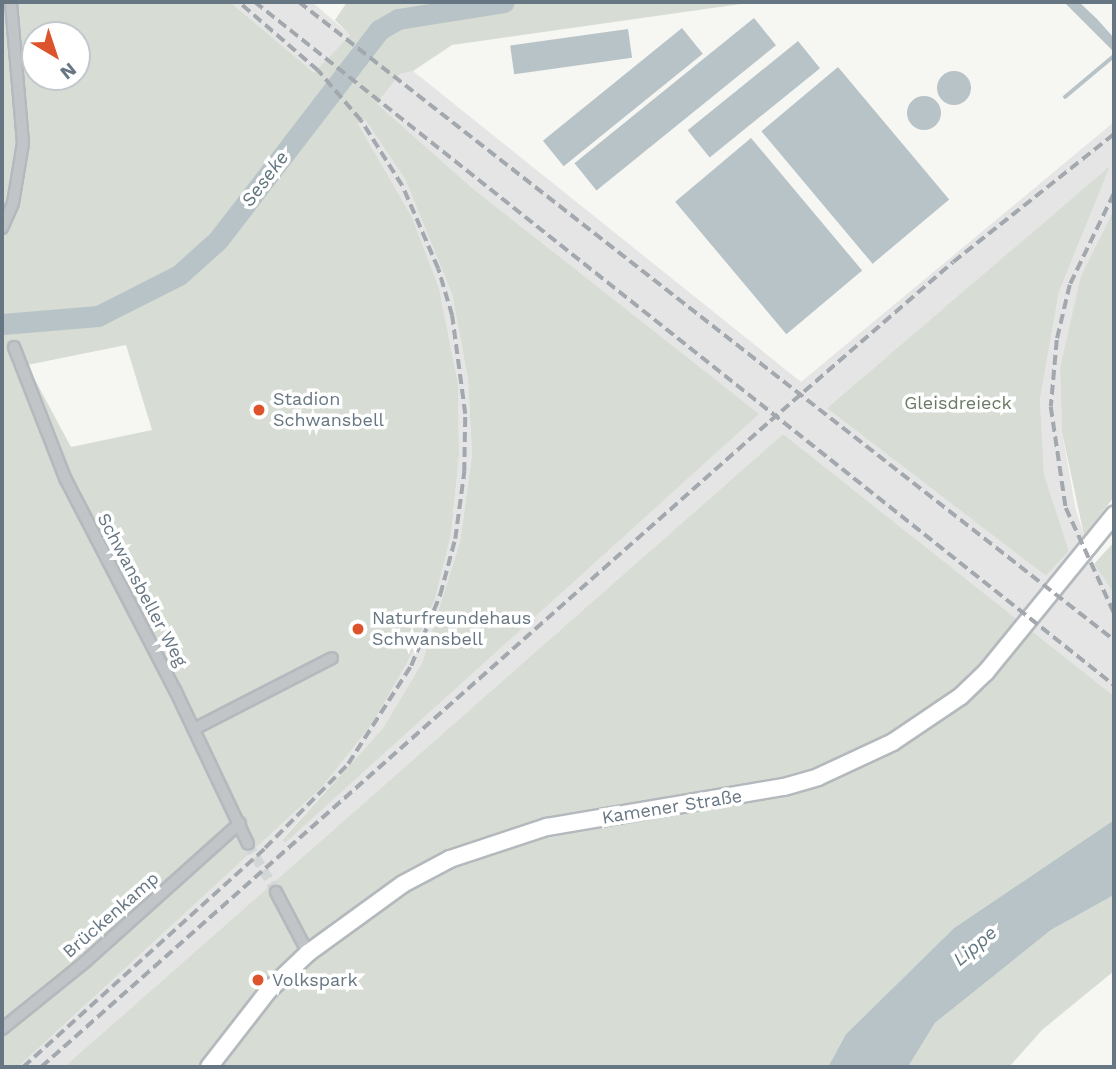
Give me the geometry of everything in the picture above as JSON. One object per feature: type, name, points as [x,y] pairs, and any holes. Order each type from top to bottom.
[{"type":"main road","name":"Kamener Straße","points":[[209,1067],[269,990],[308,953],[403,884],[480,848],[547,827],[784,787],[831,772],[893,742],[961,696],[986,672],[1114,515]]},
{"type":"street","points":[[2,228],[13,203],[23,143],[11,2]]},
{"type":"street","name":"Schwansbeller Weg","points":[[14,348],[65,478],[194,729],[216,783],[240,823],[248,844]]},
{"type":"street","points":[[194,729],[332,658]]},
{"type":"street","name":"Brückenkamp","points":[[2,1029],[85,962],[240,823]]},
{"type":"street","points":[[276,892],[308,953]]},
{"type":"shaded area","points":[[230,2],[312,2],[350,35],[314,74]]},
{"type":"shaded area","points":[[413,71],[801,382],[1114,122],[1114,210],[1060,368],[1062,432],[1076,511],[1094,564],[1114,594],[1114,696],[783,434],[64,1067],[18,1067],[323,786],[372,724],[407,663],[435,599],[451,535],[459,456],[458,383],[439,288],[412,217],[358,124],[361,121],[365,118],[405,179],[452,294],[468,379],[472,455],[460,542],[422,663],[383,728],[282,839],[284,843],[758,414],[471,187],[377,105],[400,74]],"holes":[[[1109,168],[1059,292],[1040,399],[1044,474],[1069,551],[1046,576],[828,407]]]},
{"type":"green space","points":[[2,2],[230,2],[314,73],[350,35],[335,20],[347,2],[755,2],[452,45],[413,71],[400,74],[377,104],[471,187],[759,414],[285,843],[282,840],[383,728],[422,663],[460,542],[472,455],[468,379],[452,294],[405,179],[365,119],[358,124],[412,217],[439,288],[458,383],[459,456],[451,535],[435,599],[407,663],[372,724],[323,786],[18,1067],[2,1067]],"holes":[[[126,345],[152,430],[71,447],[27,365]]]},
{"type":"green space","name":"Gleisdreieck","points":[[1110,166],[1059,292],[1040,399],[1044,474],[1069,551],[1046,576],[827,408]]},
{"type":"green space","points":[[1114,210],[1114,497],[1084,535],[1062,432],[1060,368],[1081,276]]},
{"type":"green space","points":[[783,434],[1114,696],[1114,820],[954,928],[846,1034],[828,1067],[64,1067]]},
{"type":"green space","points":[[1114,542],[1114,594],[1094,564]]},
{"type":"green space","points":[[1114,895],[1114,971],[1042,1030],[1009,1067],[908,1067],[935,1023],[1051,930]]},
{"type":"water","points":[[1064,2],[1079,2],[1097,19],[1114,38],[1114,52]]},
{"type":"water","points":[[754,18],[776,45],[597,191],[574,163]]},
{"type":"water","points":[[682,28],[703,54],[564,166],[543,141]]},
{"type":"water","points":[[628,29],[632,58],[514,74],[510,46]]},
{"type":"water","points":[[798,41],[820,68],[710,158],[688,130]]},
{"type":"water","points":[[838,67],[949,200],[873,264],[761,131]]},
{"type":"water","points":[[954,71],[966,76],[971,88],[966,100],[954,105],[942,100],[937,88],[942,76]]},
{"type":"water","points":[[924,96],[936,101],[941,113],[936,125],[924,130],[912,125],[907,113],[912,101]]},
{"type":"water","points":[[751,138],[862,271],[786,334],[675,202]]},
{"type":"water","name":"Lippe","points":[[1114,820],[1114,895],[1051,930],[935,1023],[908,1067],[828,1067],[846,1034],[954,928]]},
{"type":"waterway","name":"Seseke","points":[[2,324],[98,316],[179,275],[218,240],[379,30],[398,19],[504,2]]},
{"type":"waterway","points":[[1065,97],[1114,56]]},
{"type":"tunnel","points":[[248,844],[276,892]]},
{"type":"railway","points":[[23,1067],[265,848],[348,764],[411,666],[440,595],[455,539],[464,472],[465,414],[452,316],[438,269],[402,186],[361,121],[318,71],[238,2]]},
{"type":"railway","points":[[255,2],[1114,685]]},
{"type":"railway","points":[[299,2],[1114,640]]},
{"type":"railway","points":[[41,1067],[770,421],[953,262],[1114,134]]},
{"type":"railway","points":[[1114,194],[1070,285],[1057,340],[1051,407],[1066,508],[1114,613]]},
{"type":"place","name":"Stadion Schwansbell","points":[[259,410]]},
{"type":"place","name":"Naturfreundehaus Schwansbell","points":[[358,629]]},
{"type":"place","name":"Volkspark","points":[[258,980]]}]
